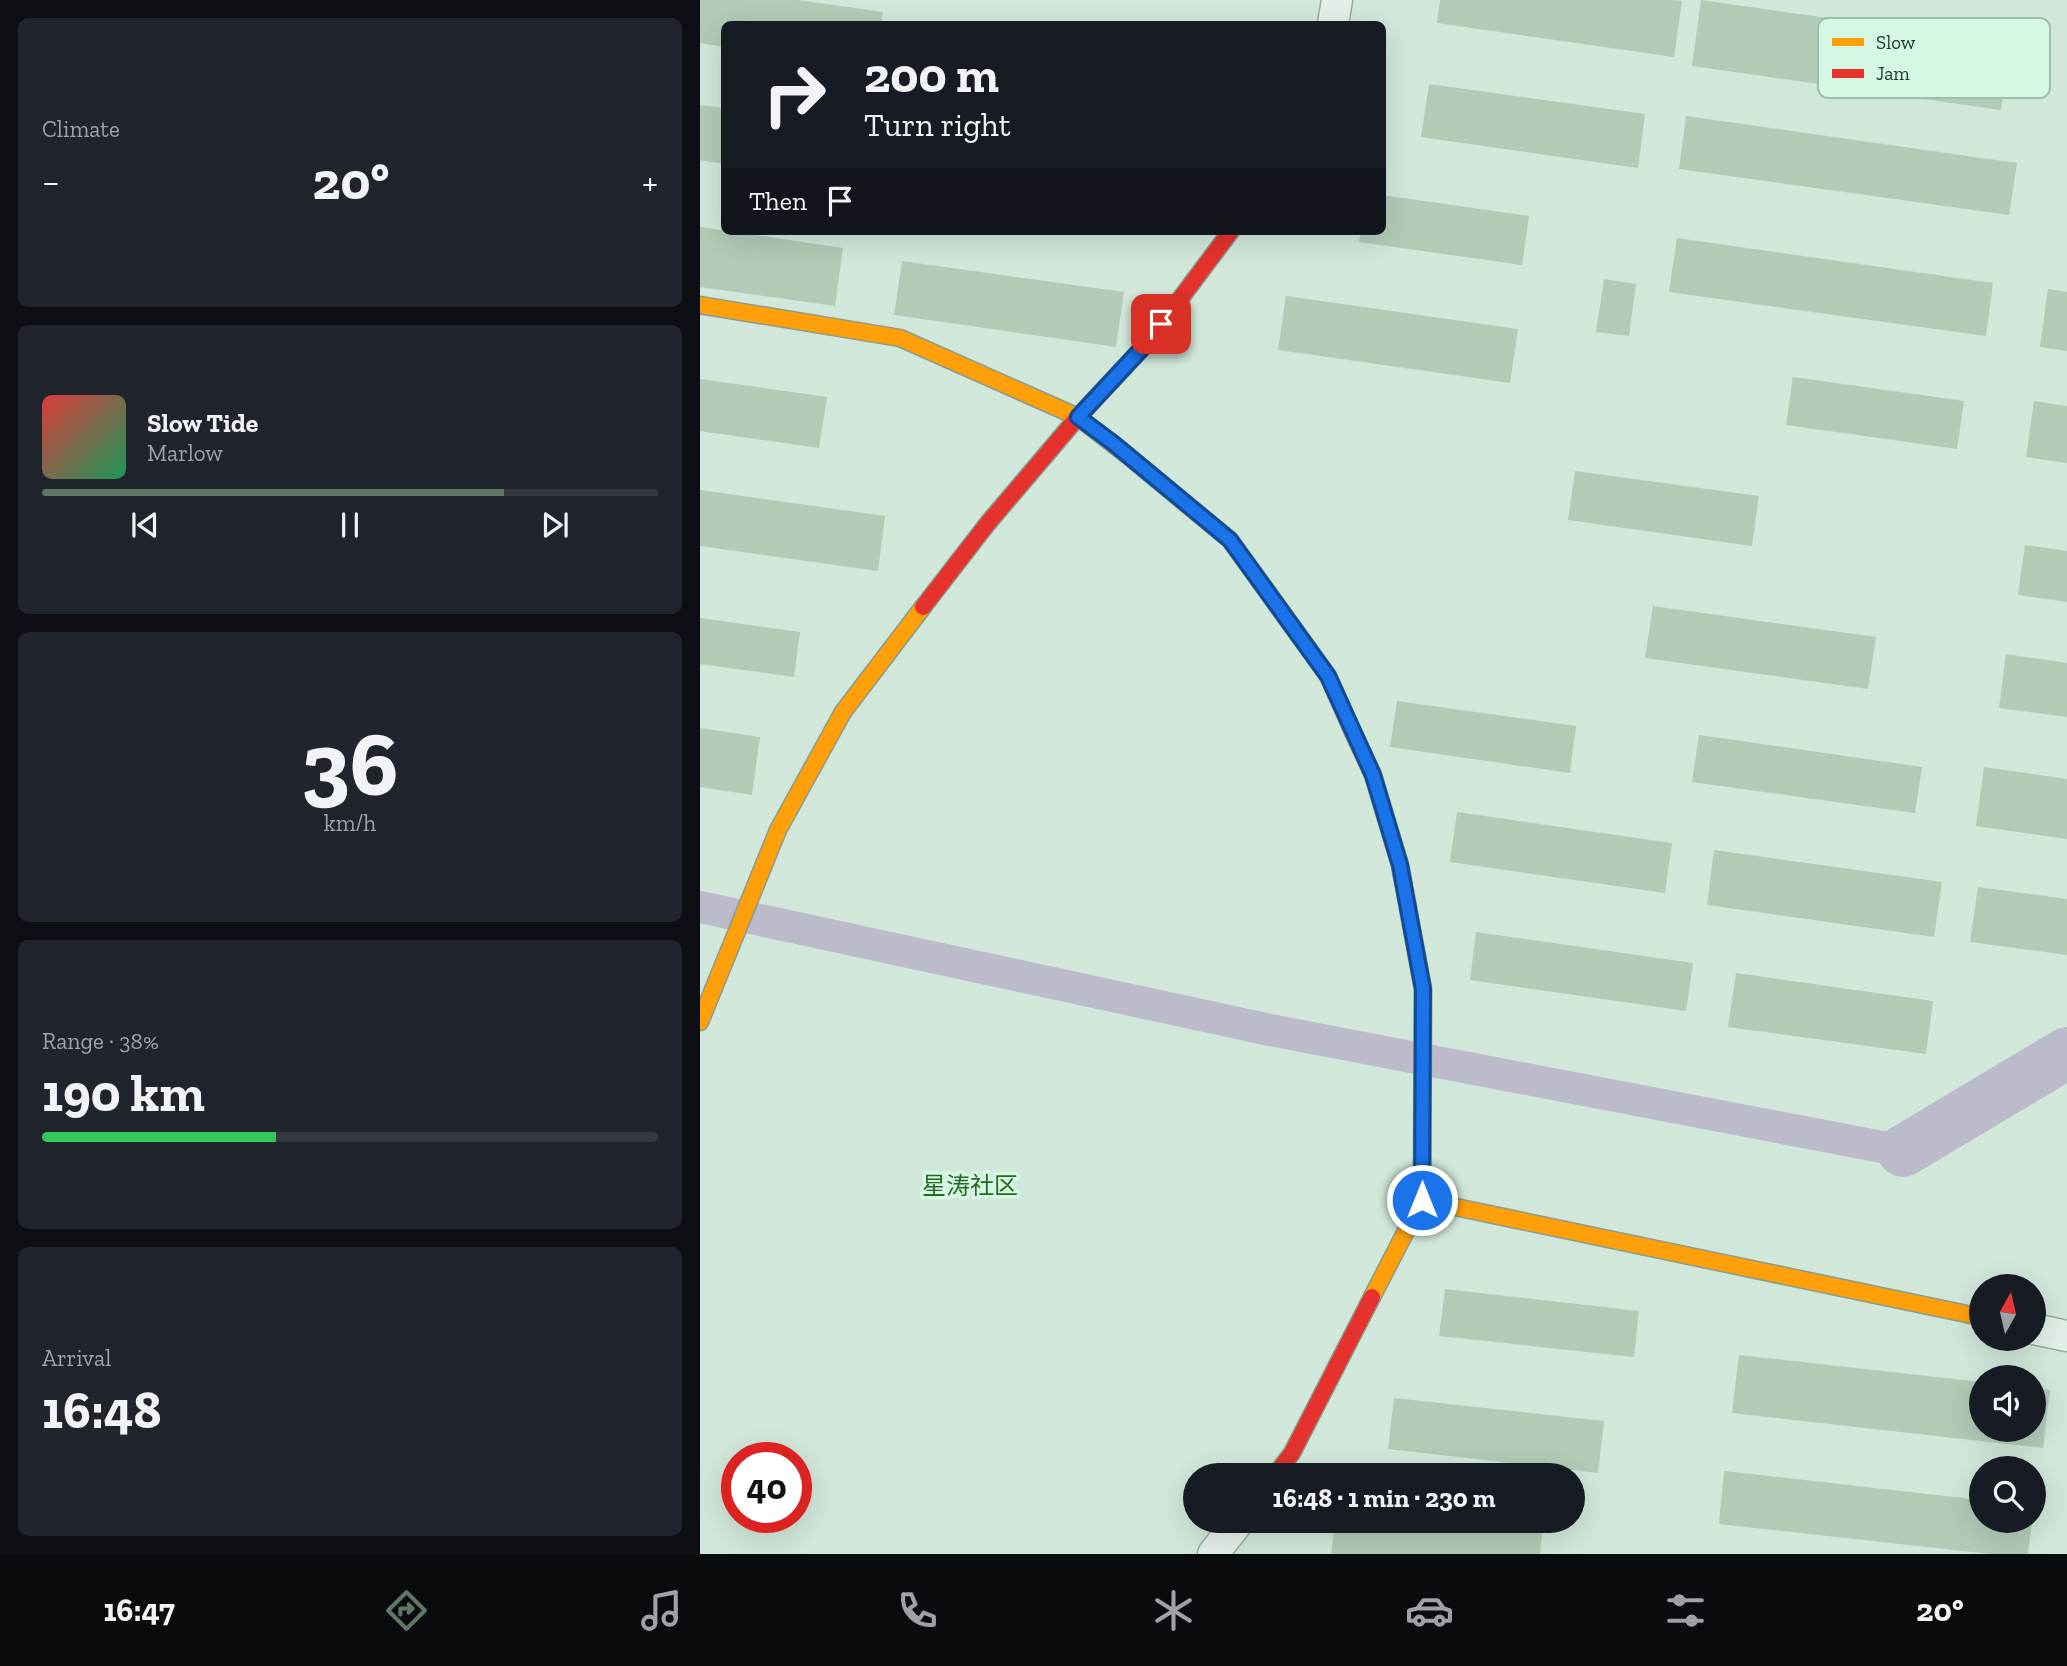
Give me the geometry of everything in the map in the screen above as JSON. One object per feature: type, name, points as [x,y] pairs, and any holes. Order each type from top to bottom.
[{"type":"street","points":[[1333,21],[1336,0]]},
{"type":"street","points":[[700,1022],[779,830],[843,712],[988,523],[1078,417],[1147,343],[1228,235]]},
{"type":"street","points":[[700,305],[900,338],[1078,417],[1230,540],[1328,676],[1373,775],[1400,865],[1423,989],[1422,1200],[1292,1453],[1284,1463]]},
{"type":"street","points":[[1422,1200],[1969,1314]]},
{"type":"street","points":[[2046,1332],[2067,1336]]},
{"type":"street","points":[[1213,1554],[1230,1533]]},
{"type":"building","points":[[700,0],[798,0],[883,12],[882,21],[721,21],[721,46],[700,43]]},
{"type":"building","points":[[1440,0],[1682,1],[1674,57],[1437,23]]},
{"type":"building","points":[[1701,0],[1828,18],[1818,18],[1818,84],[1692,66]]},
{"type":"building","points":[[1429,84],[1645,114],[1638,168],[1421,137]]},
{"type":"building","points":[[1917,98],[2003,98],[2001,110]]},
{"type":"building","points":[[700,105],[721,108],[721,164],[700,160]]},
{"type":"building","points":[[1686,116],[2017,163],[2009,215],[1679,169]]},
{"type":"building","points":[[1386,196],[1529,216],[1522,265],[1359,242],[1360,235],[1386,235]]},
{"type":"building","points":[[700,227],[721,230],[721,235],[754,235],[843,248],[835,306],[700,287]]},
{"type":"building","points":[[1677,238],[1993,283],[1986,336],[1669,292]]},
{"type":"building","points":[[902,261],[1124,292],[1116,347],[894,315]]},
{"type":"building","points":[[1604,279],[1636,284],[1629,336],[1596,332]]},
{"type":"building","points":[[2048,289],[2067,292],[2067,351],[2040,347]]},
{"type":"building","points":[[1286,296],[1518,329],[1510,383],[1278,350]]},
{"type":"building","points":[[1793,377],[1964,401],[1957,449],[1786,425]]},
{"type":"building","points":[[700,379],[827,397],[819,448],[700,431]]},
{"type":"building","points":[[2034,401],[2067,406],[2067,463],[2026,457]]},
{"type":"building","points":[[1575,471],[1759,496],[1752,546],[1568,520]]},
{"type":"building","points":[[700,490],[885,516],[878,571],[700,546]]},
{"type":"building","points":[[2025,545],[2067,551],[2067,602],[2018,595]]},
{"type":"building","points":[[1653,606],[1876,637],[1868,689],[1645,658]]},
{"type":"building","points":[[700,618],[800,632],[794,677],[700,664]]},
{"type":"building","points":[[2006,654],[2067,663],[2067,717],[1999,708]]},
{"type":"building","points":[[1397,701],[1576,726],[1570,773],[1390,747]]},
{"type":"building","points":[[700,728],[760,737],[752,795],[700,787]]},
{"type":"building","points":[[1699,735],[1922,767],[1915,813],[1692,782]]},
{"type":"building","points":[[1984,767],[2067,779],[2067,839],[1976,826]]},
{"type":"building","points":[[1457,812],[1672,843],[1665,893],[1450,862]]},
{"type":"building","points":[[1714,850],[1942,882],[1934,937],[1707,905]]},
{"type":"building","points":[[1978,887],[2067,899],[2067,955],[1970,942]]},
{"type":"building","points":[[1476,932],[1693,963],[1686,1011],[1470,980]]},
{"type":"building","points":[[1736,973],[1933,1001],[1926,1054],[1728,1027]]},
{"type":"building","points":[[1445,1289],[1639,1311],[1634,1357],[1439,1336]]},
{"type":"building","points":[[1739,1355],[1969,1381],[1969,1440],[1732,1413]]},
{"type":"building","points":[[2046,1390],[2050,1390],[2046,1423]]},
{"type":"building","points":[[1394,1398],[1604,1421],[1598,1473],[1585,1472],[1585,1463],[1510,1463],[1388,1449]]},
{"type":"building","points":[[1990,1442],[2044,1442],[2043,1448]]},
{"type":"building","points":[[1724,1471],[1969,1499],[1969,1533],[2031,1533],[2028,1554],[1990,1554],[1719,1524]]},
{"type":"building","points":[[1334,1533],[1542,1533],[1540,1554],[1331,1554]]},
{"type":"waterway","points":[[700,907],[1270,1030],[1903,1151]]},
{"type":"waterway","points":[[1903,1151],[2067,1053]]},
{"type":"traffic: slow","points":[[700,305],[900,338],[1078,417],[1127,455]]},
{"type":"traffic: slow","points":[[700,1022],[778,830],[843,712],[923,607]]},
{"type":"traffic: slow","points":[[1353,732],[1373,775],[1400,865],[1423,989],[1422,1200],[1372,1297]]},
{"type":"traffic: slow","points":[[1422,1200],[1969,1314]]},
{"type":"traffic: jam","points":[[923,607],[988,523],[1078,417],[1147,343],[1228,235]]},
{"type":"traffic: jam","points":[[1127,455],[1230,540],[1328,676],[1353,732]]},
{"type":"traffic: jam","points":[[1284,1463],[1292,1453],[1372,1297]]},
{"type":"district","name":"星涛社区","points":[[970,1186]]},
{"type":"route","points":[[1161,324],[1147,343],[1078,417],[1230,540],[1328,676],[1373,775],[1400,865],[1423,989],[1422,1200]]}]
